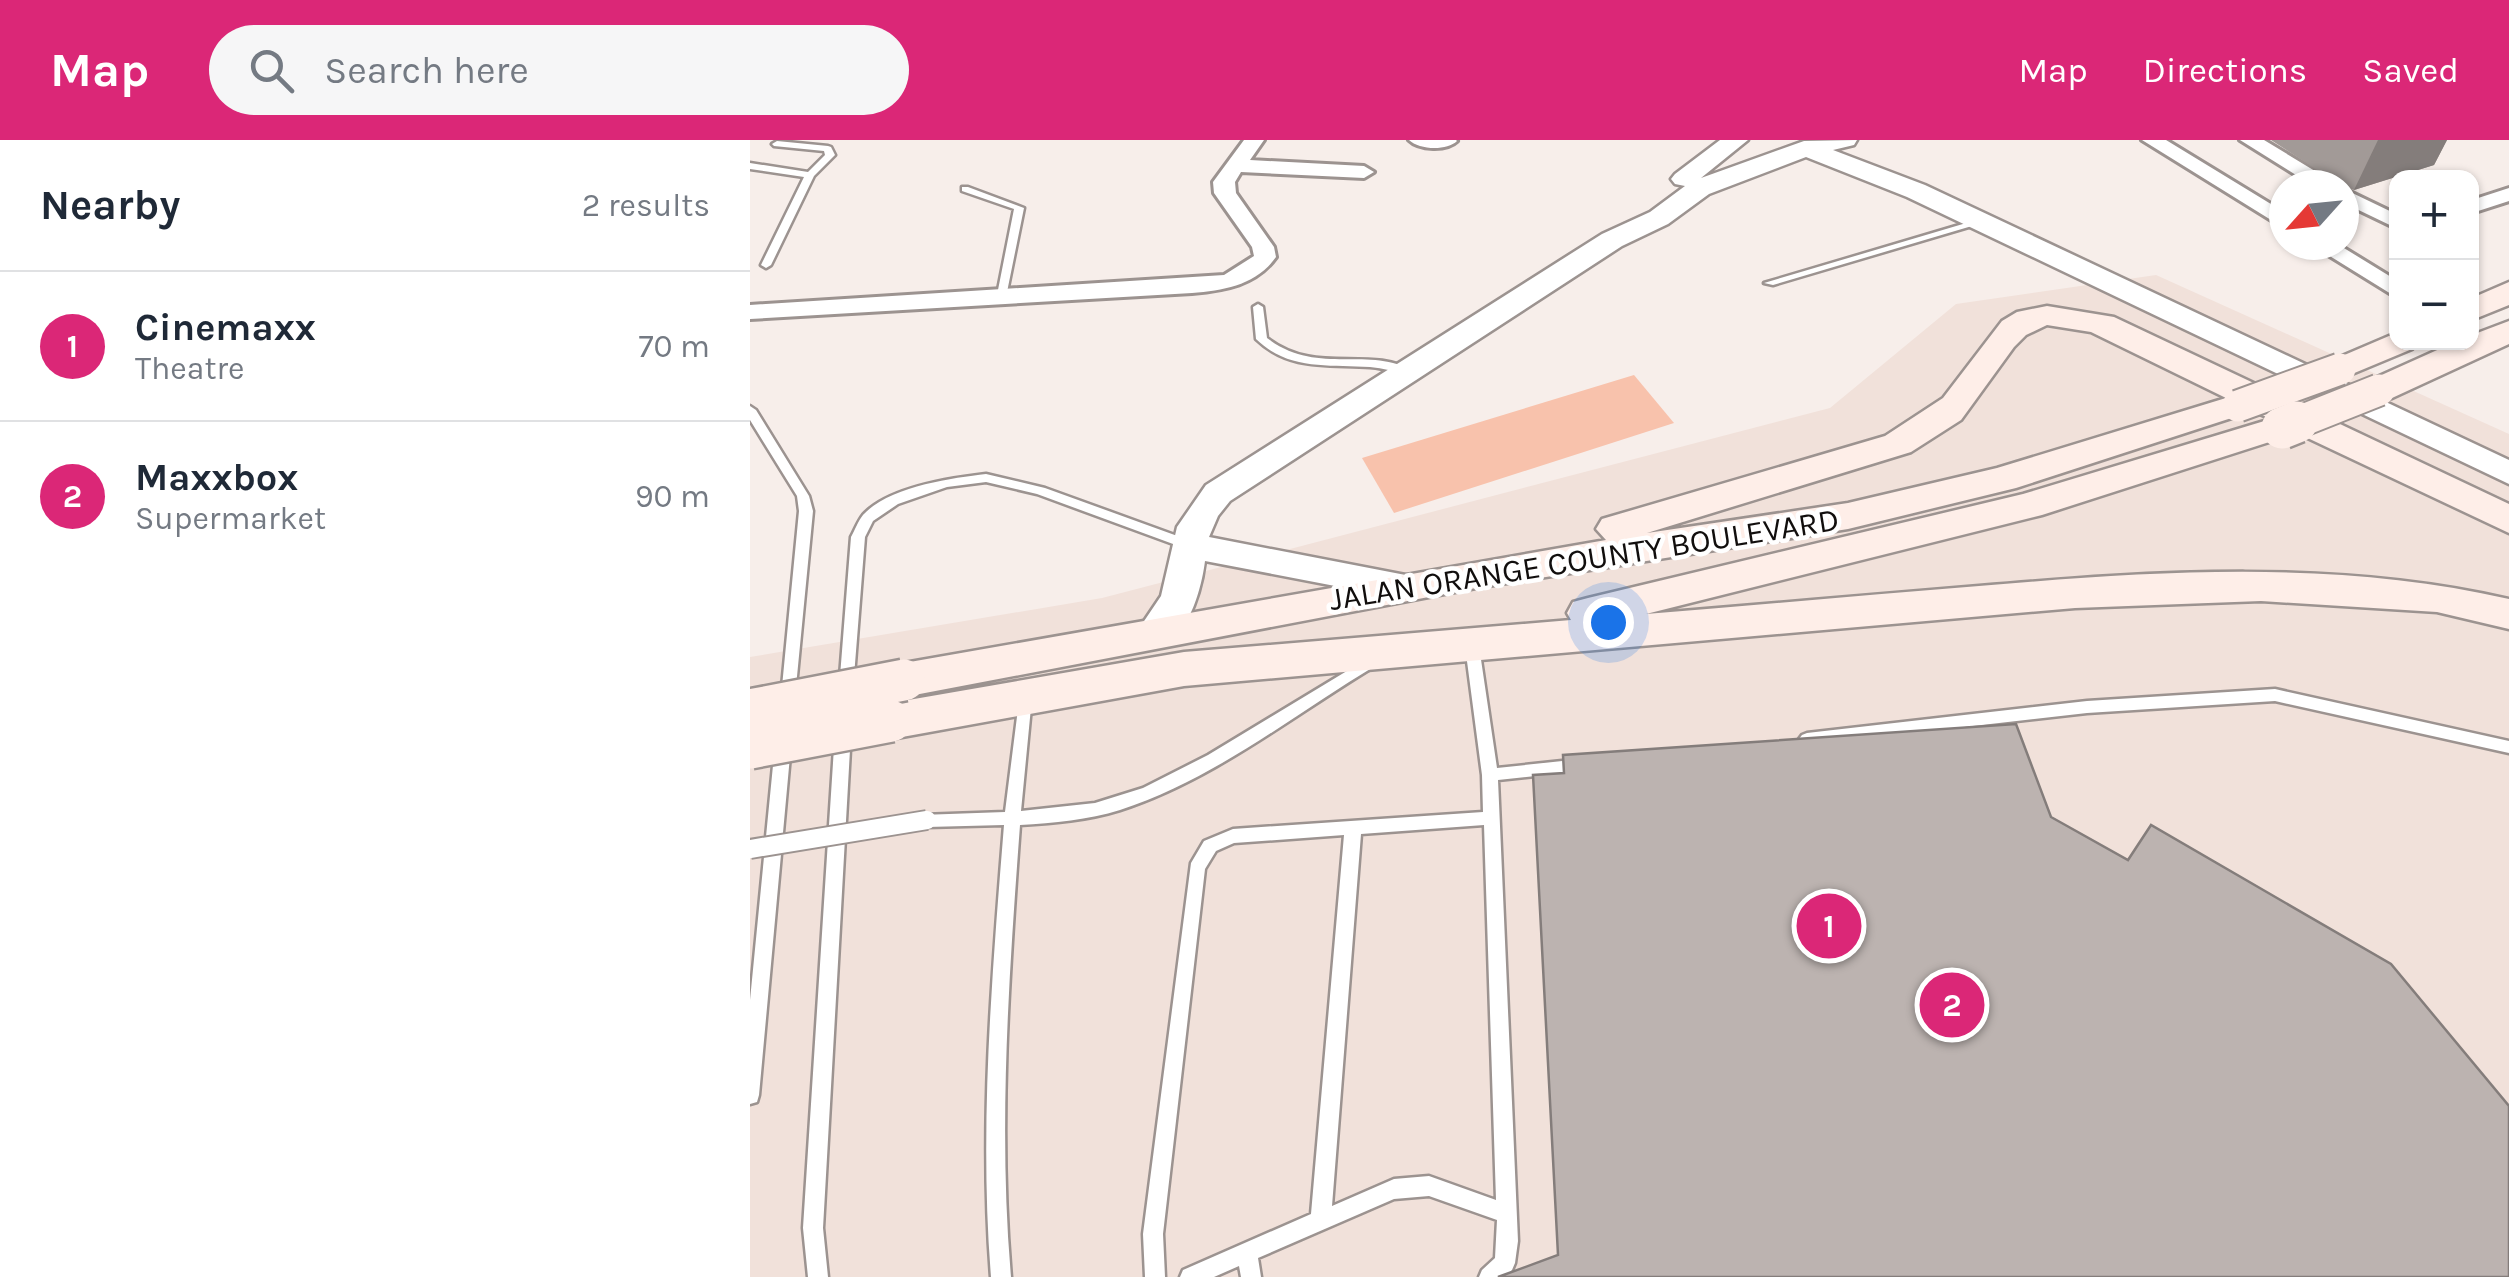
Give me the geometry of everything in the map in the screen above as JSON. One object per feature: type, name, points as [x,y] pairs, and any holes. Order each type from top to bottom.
[{"type":"main road","points":[[2479,307],[2509,292]]},
{"type":"main road","points":[[1476,574],[1898,444],[1960,401],[2002,336],[2022,322],[2055,317],[2102,324],[2509,520]]},
{"type":"main road","name":"JALAN ORANGE COUNTY BOULEVARD","points":[[750,710],[898,700],[1025,697],[1184,668],[1458,647],[2028,506],[2282,428],[2379,390],[2490,335]]},
{"type":"main road","name":"JALAN ORANGE COUNTY BOULEVARD","points":[[750,748],[898,700],[1155,633],[1476,574],[1848,516],[2003,478],[2238,406],[2389,347]]},
{"type":"main road","points":[[1458,647],[2075,593],[2261,586],[2437,597],[2509,614]]},
{"type":"street","points":[[750,312],[1216,284],[1249,274],[1265,257],[1263,247],[1225,192],[1224,182],[1254,140]]},
{"type":"street","points":[[1420,140],[1447,141]]},
{"type":"street","points":[[1612,240],[1643,210],[1736,140]]},
{"type":"street","points":[[1776,140],[1807,148],[1916,191],[2509,472]]},
{"type":"street","points":[[1155,633],[1184,594],[1188,545],[1196,520],[1218,493],[1612,240],[1658,218],[1700,188],[1776,156],[1846,140]]},
{"type":"street","points":[[2152,140],[2269,212]]},
{"type":"street","points":[[2250,140],[2301,170]]},
{"type":"street","points":[[1876,148],[1887,168],[1916,191]]},
{"type":"street","points":[[1236,166],[1364,172]]},
{"type":"street","points":[[2479,205],[2509,194]]},
{"type":"street","points":[[2359,203],[2389,218]]},
{"type":"street","points":[[2347,260],[2389,286]]},
{"type":"street","points":[[1188,545],[1408,587]]},
{"type":"lane","points":[[766,167],[776,142],[828,148],[830,155],[810,175],[766,265]]},
{"type":"lane","points":[[750,166],[810,175]]},
{"type":"lane","points":[[965,190],[1019,208],[1002,295]]},
{"type":"lane","points":[[1769,283],[1977,223]]},
{"type":"lane","points":[[1258,307],[1262,339],[1290,359],[1324,364],[1384,362],[1409,372]]},
{"type":"lane","points":[[750,410],[803,496],[806,511],[750,1095]]},
{"type":"lane","points":[[818,1277],[813,1228],[858,537],[868,518],[893,501],[946,483],[986,478],[1040,491],[1188,545]]},
{"type":"lane","points":[[1458,647],[1490,775],[1506,1213],[1505,1263],[1490,1277]]},
{"type":"lane","points":[[750,848],[927,820],[1010,819],[1116,804],[1174,780],[1294,712],[1327,686],[1386,653]]},
{"type":"lane","points":[[1798,740],[2088,708],[2275,695],[2509,747]]},
{"type":"lane","points":[[1000,1277],[996,1103],[1010,819],[1025,697]]},
{"type":"lane","points":[[1490,775],[1606,762]]},
{"type":"lane","points":[[1155,1277],[1152,1234],[1197,868],[1210,846],[1233,836],[1492,818]]},
{"type":"lane","points":[[1322,1220],[1353,827]]},
{"type":"lane","points":[[1190,1277],[1394,1189],[1429,1186],[1506,1213]]},
{"type":"lane","points":[[1247,1252],[1251,1277]]},
{"type":"shaded area","points":[[2156,275],[2509,434],[2509,1277],[750,1277],[750,657],[1102,598],[1830,408],[1956,304]]},
{"type":"shaded area","points":[[1634,375],[1674,423],[1394,513],[1362,458]]},
{"type":"building","points":[[2016,724],[2051,817],[2128,860],[2151,825],[2391,964],[2509,1106],[2509,1277],[1498,1277],[1558,1255],[1533,775],[1564,773],[1563,755]]},
{"type":"place","name":"Cinemaxx","points":[[1829,926]]},
{"type":"place","name":"Maxxbox","points":[[1952,1005]]}]
